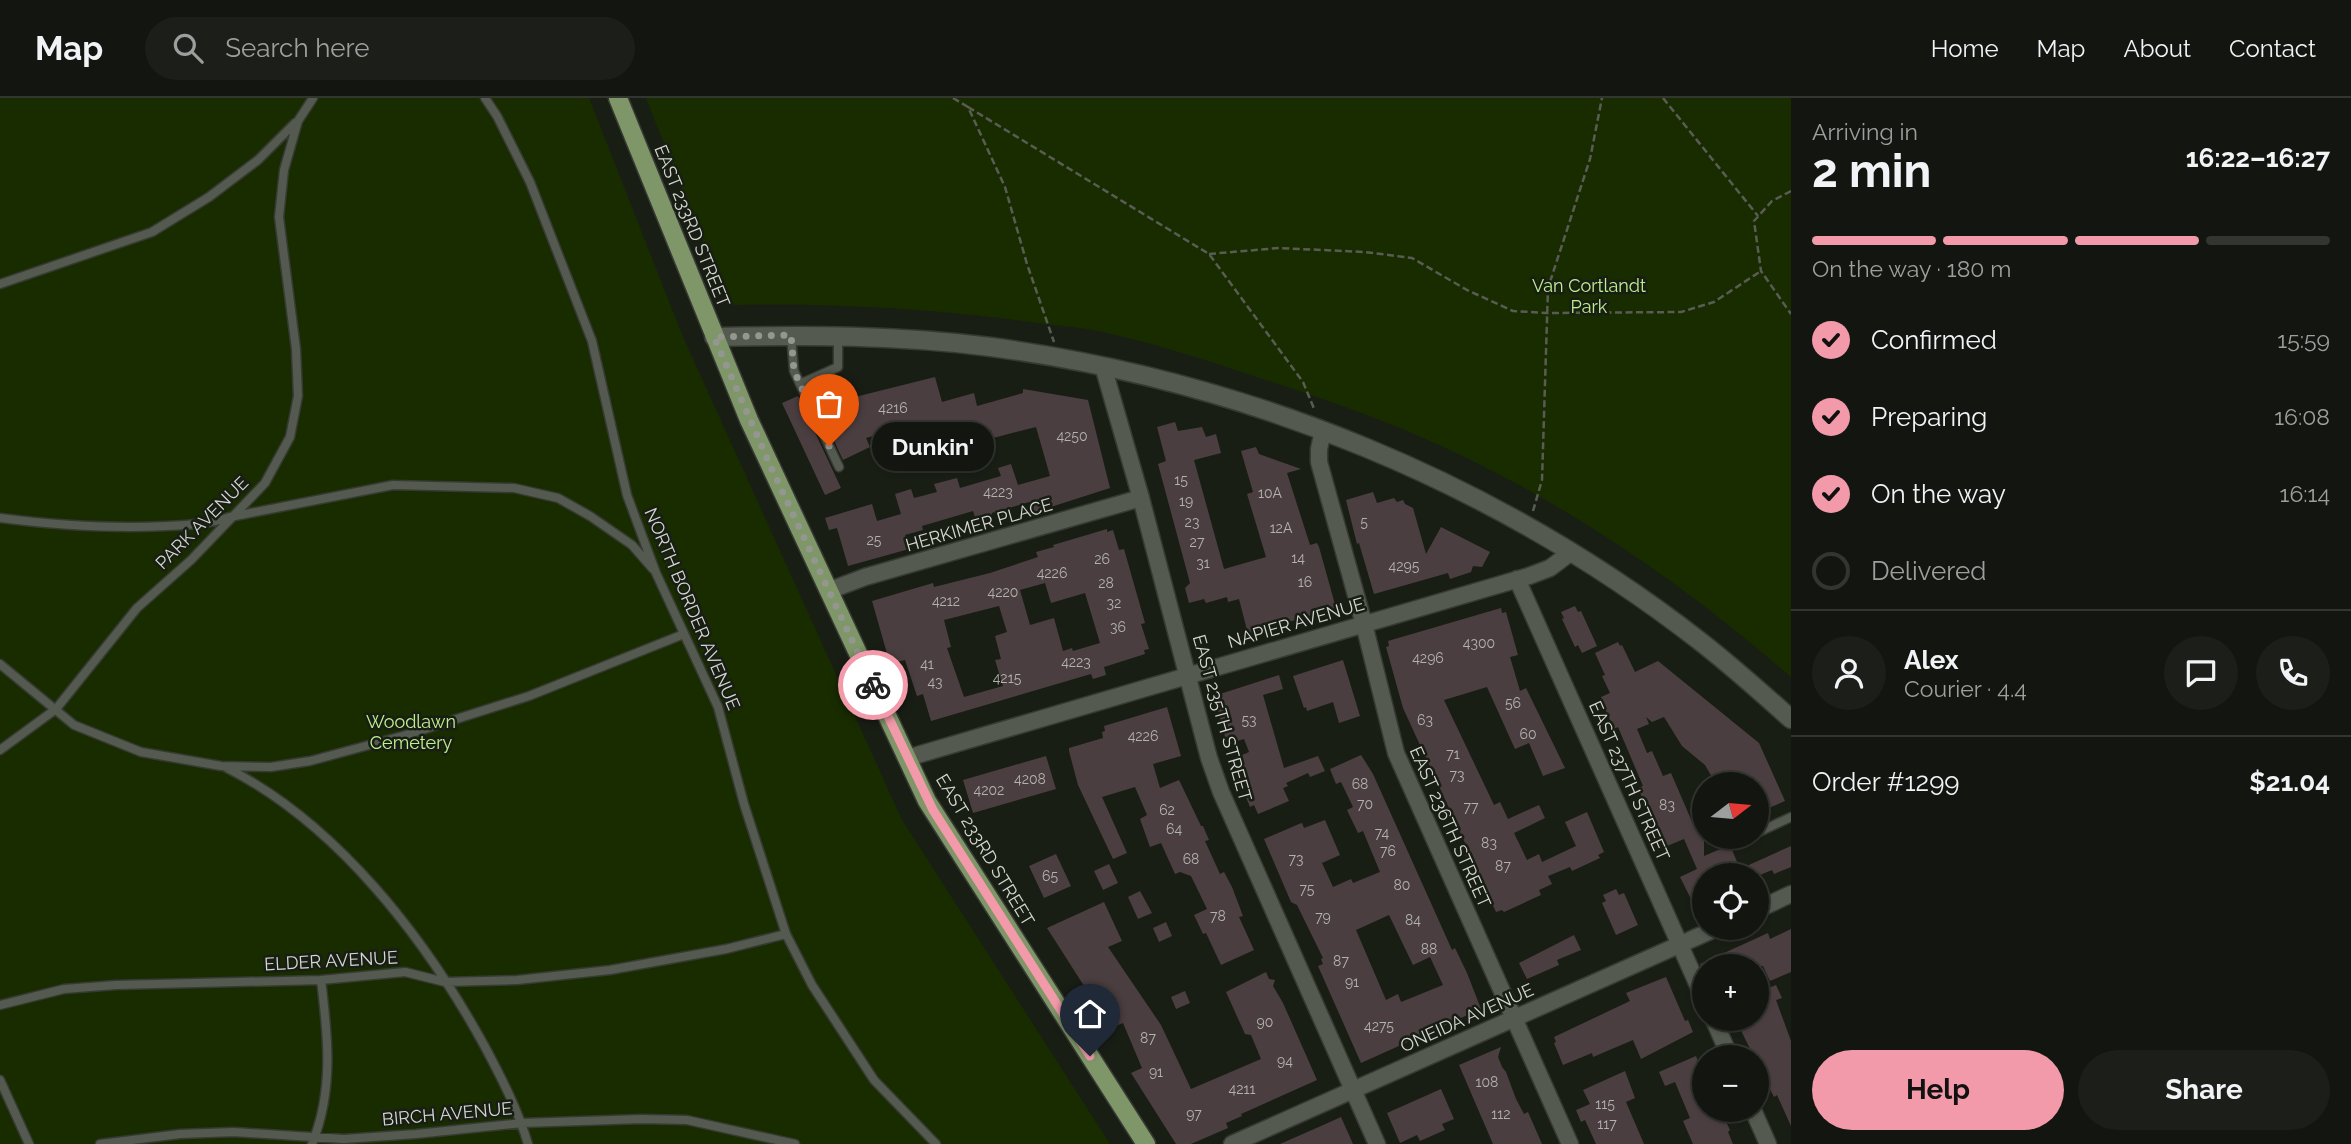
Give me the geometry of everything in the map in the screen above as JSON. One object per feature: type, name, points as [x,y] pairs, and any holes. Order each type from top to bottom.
[{"type":"main road","name":"EAST 233RD STREET","points":[[618,98],[759,443],[907,758],[944,829],[1146,1144]]},
{"type":"street","points":[[714,337],[838,335],[977,345],[1103,366],[1241,402],[1323,430],[1428,476],[1570,553],[1636,595],[1700,641],[1791,719]]},
{"type":"street","name":"EAST 235TH STREET","points":[[1103,366],[1141,498],[1209,758],[1227,808],[1377,1144]]},
{"type":"street","name":"EAST 236TH STREET","points":[[1323,430],[1319,449],[1320,462],[1396,753],[1570,1144]]},
{"type":"street","name":"HERKIMER PLACE","points":[[828,591],[865,577],[1141,498]]},
{"type":"street","name":"NAPIER AVENUE","points":[[907,758],[1517,579],[1550,568],[1570,553]]},
{"type":"street","name":"EAST 237TH STREET","points":[[1517,579],[1692,970]]},
{"type":"street","points":[[1769,904],[1791,894]]},
{"type":"street","name":"ONEIDA AVENUE","points":[[1232,1144],[1692,939]]},
{"type":"street","points":[[1758,1122],[1768,1144]]},
{"type":"lane","name":"PARK AVENUE","points":[[0,750],[56,709],[137,608],[191,560],[265,483],[290,437],[298,396],[296,349],[279,217],[284,170],[298,121],[313,98]]},
{"type":"lane","name":"NORTH BORDER AVENUE","points":[[485,98],[530,182],[592,341],[627,495],[656,572],[718,707],[744,804],[786,934],[812,985],[874,1080],[936,1144]]},
{"type":"lane","points":[[0,284],[152,232],[239,175],[298,121]]},
{"type":"lane","points":[[791,335],[794,371],[839,467]]},
{"type":"lane","points":[[800,384],[838,367],[838,335]]},
{"type":"lane","points":[[0,518],[47,524],[130,528],[210,523],[393,485],[514,488],[558,498],[590,516],[632,545],[656,572]]},
{"type":"lane","points":[[0,664],[74,725],[141,752],[221,766],[271,767],[310,761],[406,735],[530,696],[684,634]]},
{"type":"lane","points":[[221,766],[250,780],[329,840],[400,918],[472,1023],[504,1084],[528,1144]]},
{"type":"lane","points":[[1769,827],[1791,817]]},
{"type":"lane","name":"ELDER AVENUE","points":[[0,1005],[77,988],[321,980],[405,972],[445,982],[517,980],[610,970],[726,949],[786,934]]},
{"type":"lane","points":[[314,1140],[323,1114],[328,1077],[327,1032],[321,980]]},
{"type":"lane","points":[[0,1080],[29,1144]]},
{"type":"lane","name":"BIRCH AVENUE","points":[[100,1144],[180,1133],[234,1132],[314,1140],[522,1124],[642,1119],[687,1120],[795,1144]]},
{"type":"path","points":[[953,98],[1209,254],[1303,382],[1323,430]]},
{"type":"path","points":[[1528,528],[1542,480],[1548,288],[1590,159],[1602,98]]},
{"type":"path","points":[[1662,98],[1758,216]]},
{"type":"path","points":[[968,107],[1005,187],[1059,359]]},
{"type":"path","points":[[1791,191],[1772,201],[1754,221],[1761,271],[1791,314]]},
{"type":"path","points":[[1209,254],[1279,248],[1365,252],[1412,258],[1466,290],[1513,312],[1681,313],[1714,303],[1761,271]]},
{"type":"green space","name":"Woodlawn Cemetery","points":[[0,98],[589,98],[683,337],[902,820],[1110,1144],[0,1144]]},
{"type":"green space","name":"Van Cortlandt Park","points":[[646,98],[1791,98],[1791,677],[1658,572],[1563,510],[1463,456],[1333,403],[1176,351],[1089,329],[913,310],[728,305]]},
{"type":"building","points":[[935,377],[942,402],[974,393],[977,406],[1023,393],[1023,389],[1088,400],[1110,488],[1032,513],[1029,502],[1006,509],[1002,518],[993,512],[989,519],[985,520],[975,517],[973,511],[922,526],[923,530],[905,535],[909,549],[848,566],[837,528],[829,530],[825,518],[872,504],[877,521],[901,514],[895,494],[911,489],[914,498],[937,492],[934,484],[957,478],[960,488],[1001,476],[998,468],[1011,464],[1018,485],[1050,476],[1036,427],[993,438],[991,430],[952,441],[954,447],[940,451],[933,426],[914,432],[912,425],[866,438],[870,447],[843,460],[819,408],[846,396],[847,399]]},
{"type":"building","points":[[798,396],[841,488],[825,495],[782,403]]},
{"type":"building","points":[[1175,422],[1178,431],[1202,427],[1206,437],[1216,434],[1221,453],[1194,460],[1224,569],[1266,557],[1247,494],[1253,492],[1241,451],[1256,447],[1259,454],[1301,469],[1287,473],[1310,545],[1317,543],[1319,547],[1336,608],[1248,634],[1239,599],[1228,602],[1227,597],[1206,603],[1204,599],[1189,603],[1185,588],[1190,583],[1158,464],[1166,461],[1157,427]]},
{"type":"building","points":[[1373,492],[1377,503],[1394,498],[1397,502],[1403,500],[1413,508],[1426,554],[1441,527],[1490,552],[1482,567],[1473,566],[1471,572],[1450,579],[1448,573],[1374,594],[1346,500]]},
{"type":"building","points":[[1107,529],[1107,532],[1113,530],[1119,550],[1124,549],[1145,623],[1141,624],[1149,649],[1144,650],[1145,654],[1104,667],[1106,675],[1093,679],[1091,674],[931,721],[923,694],[917,696],[905,660],[890,664],[872,601],[933,583],[934,587],[990,573],[1038,557],[1036,552],[1054,547],[1053,545]],"holes":[[[1045,583],[1051,603],[1085,593],[1100,643],[1073,651],[1072,648],[1063,651],[1054,618],[1030,625],[1020,590]],[[999,606],[1007,632],[995,636],[1001,659],[995,660],[1003,686],[964,697],[947,648],[951,647],[944,620]]]},
{"type":"building","points":[[1575,606],[1578,612],[1581,611],[1597,646],[1582,653],[1578,645],[1575,647],[1562,619],[1564,618],[1561,612]]},
{"type":"building","points":[[1501,608],[1502,613],[1506,612],[1518,655],[1510,657],[1520,691],[1526,688],[1565,768],[1543,776],[1529,743],[1515,749],[1487,687],[1444,700],[1494,805],[1500,802],[1508,819],[1539,805],[1545,818],[1514,833],[1527,860],[1539,854],[1542,862],[1576,846],[1565,822],[1587,812],[1604,852],[1598,855],[1600,858],[1572,871],[1570,867],[1548,876],[1552,884],[1539,890],[1541,895],[1504,912],[1496,912],[1472,860],[1468,861],[1462,847],[1466,845],[1403,708],[1386,647],[1389,646],[1388,641]]},
{"type":"building","points":[[1618,642],[1635,672],[1658,661],[1759,743],[1785,801],[1769,808],[1769,772],[1709,772],[1705,765],[1682,746],[1664,717],[1652,722],[1646,717],[1649,724],[1637,729],[1647,753],[1652,751],[1663,776],[1671,773],[1692,822],[1692,849],[1704,849],[1704,856],[1721,849],[1732,849],[1738,863],[1694,863],[1684,839],[1667,846],[1638,788],[1643,786],[1618,727],[1614,729],[1603,704],[1601,697],[1610,693],[1595,653]]},
{"type":"building","points":[[1343,660],[1360,716],[1339,723],[1333,702],[1307,711],[1306,707],[1304,708],[1293,676]]},
{"type":"building","points":[[1279,675],[1283,689],[1263,695],[1284,768],[1318,756],[1325,771],[1310,777],[1308,773],[1286,783],[1288,786],[1283,788],[1289,801],[1258,814],[1254,805],[1250,807],[1245,795],[1251,793],[1240,756],[1249,752],[1244,739],[1227,744],[1214,696]]},
{"type":"building","points":[[1167,707],[1181,756],[1153,764],[1160,788],[1179,780],[1203,826],[1209,840],[1205,841],[1220,874],[1224,872],[1232,887],[1243,916],[1239,917],[1254,950],[1221,965],[1194,915],[1207,909],[1191,876],[1180,872],[1175,874],[1161,843],[1150,847],[1140,819],[1147,815],[1135,787],[1102,797],[1127,853],[1113,859],[1078,785],[1069,751],[1069,748],[1103,738],[1104,726]]},
{"type":"building","points":[[1361,755],[1373,774],[1452,950],[1455,948],[1467,973],[1481,1009],[1361,1063],[1318,966],[1323,964],[1323,958],[1297,905],[1291,902],[1264,839],[1302,823],[1304,828],[1325,820],[1340,855],[1322,863],[1333,887],[1351,879],[1353,883],[1380,872],[1363,831],[1358,833],[1347,810],[1353,807],[1341,782],[1336,784],[1330,769]],"holes":[[[1389,915],[1413,965],[1430,957],[1443,985],[1401,1002],[1398,994],[1386,1000],[1356,930]]]},
{"type":"building","points":[[1046,756],[1056,789],[973,813],[963,780]]},
{"type":"building","points":[[1791,846],[1791,867],[1774,874],[1772,870],[1769,871],[1769,863],[1753,863]]},
{"type":"building","points":[[1056,854],[1071,886],[1044,898],[1029,866]]},
{"type":"building","points":[[1109,864],[1118,883],[1103,890],[1094,871]]},
{"type":"building","points":[[1692,871],[1692,901],[1680,877]]},
{"type":"building","points":[[1616,889],[1619,895],[1624,893],[1638,925],[1616,935],[1602,903],[1606,901],[1603,895]]},
{"type":"building","points":[[1140,891],[1152,913],[1138,919],[1128,897]]},
{"type":"building","points":[[1104,902],[1122,941],[1108,947],[1161,1025],[1191,1089],[1261,1059],[1251,1035],[1245,1034],[1226,992],[1266,972],[1269,979],[1275,980],[1273,986],[1317,1080],[1241,1114],[1242,1116],[1226,1123],[1228,1128],[1191,1144],[1176,1144],[1131,1073],[1142,1068],[1123,1023],[1111,1028],[1047,928]]},
{"type":"building","points":[[1166,922],[1172,936],[1159,942],[1153,928]]},
{"type":"building","points":[[1791,929],[1791,972],[1770,981],[1769,954],[1722,954],[1753,940],[1769,940],[1769,936],[1770,939]]},
{"type":"building","points":[[1574,935],[1581,950],[1557,960],[1559,965],[1527,979],[1519,963]]},
{"type":"building","points":[[1666,977],[1685,1021],[1688,1020],[1693,1032],[1641,1059],[1633,1040],[1593,1057],[1592,1053],[1563,1065],[1554,1037],[1630,1001],[1626,993]]},
{"type":"building","points":[[1776,985],[1782,998],[1776,1000],[1791,1041],[1791,1126],[1777,1095],[1774,1097],[1769,1087],[1769,1045],[1748,1045],[1741,1031],[1769,1031],[1769,988]]},
{"type":"building","points":[[1185,991],[1190,1003],[1176,1009],[1171,997]]},
{"type":"building","points":[[1501,1047],[1498,1057],[1502,1067],[1524,1114],[1528,1112],[1542,1144],[1493,1144],[1459,1065]]},
{"type":"building","points":[[1692,1058],[1692,1122],[1726,1122],[1733,1144],[1693,1144],[1683,1121],[1690,1118],[1675,1082],[1665,1086],[1659,1072]]},
{"type":"building","points":[[1625,1071],[1635,1098],[1626,1102],[1644,1144],[1596,1144],[1585,1120],[1581,1122],[1576,1110],[1590,1104],[1583,1090]]},
{"type":"building","points":[[1441,1089],[1454,1119],[1442,1124],[1445,1130],[1420,1141],[1417,1135],[1400,1143],[1387,1113]]},
{"type":"building","points":[[1341,1117],[1353,1144],[1280,1144],[1321,1126]]},
{"type":"way so far","points":[[829,446],[794,371],[791,335],[714,337],[811,556],[873,685]]},
{"type":"place","name":"Dunkin'","points":[[829,446]]},
{"type":"route","points":[[873,685],[933,810],[1090,1056]]}]
